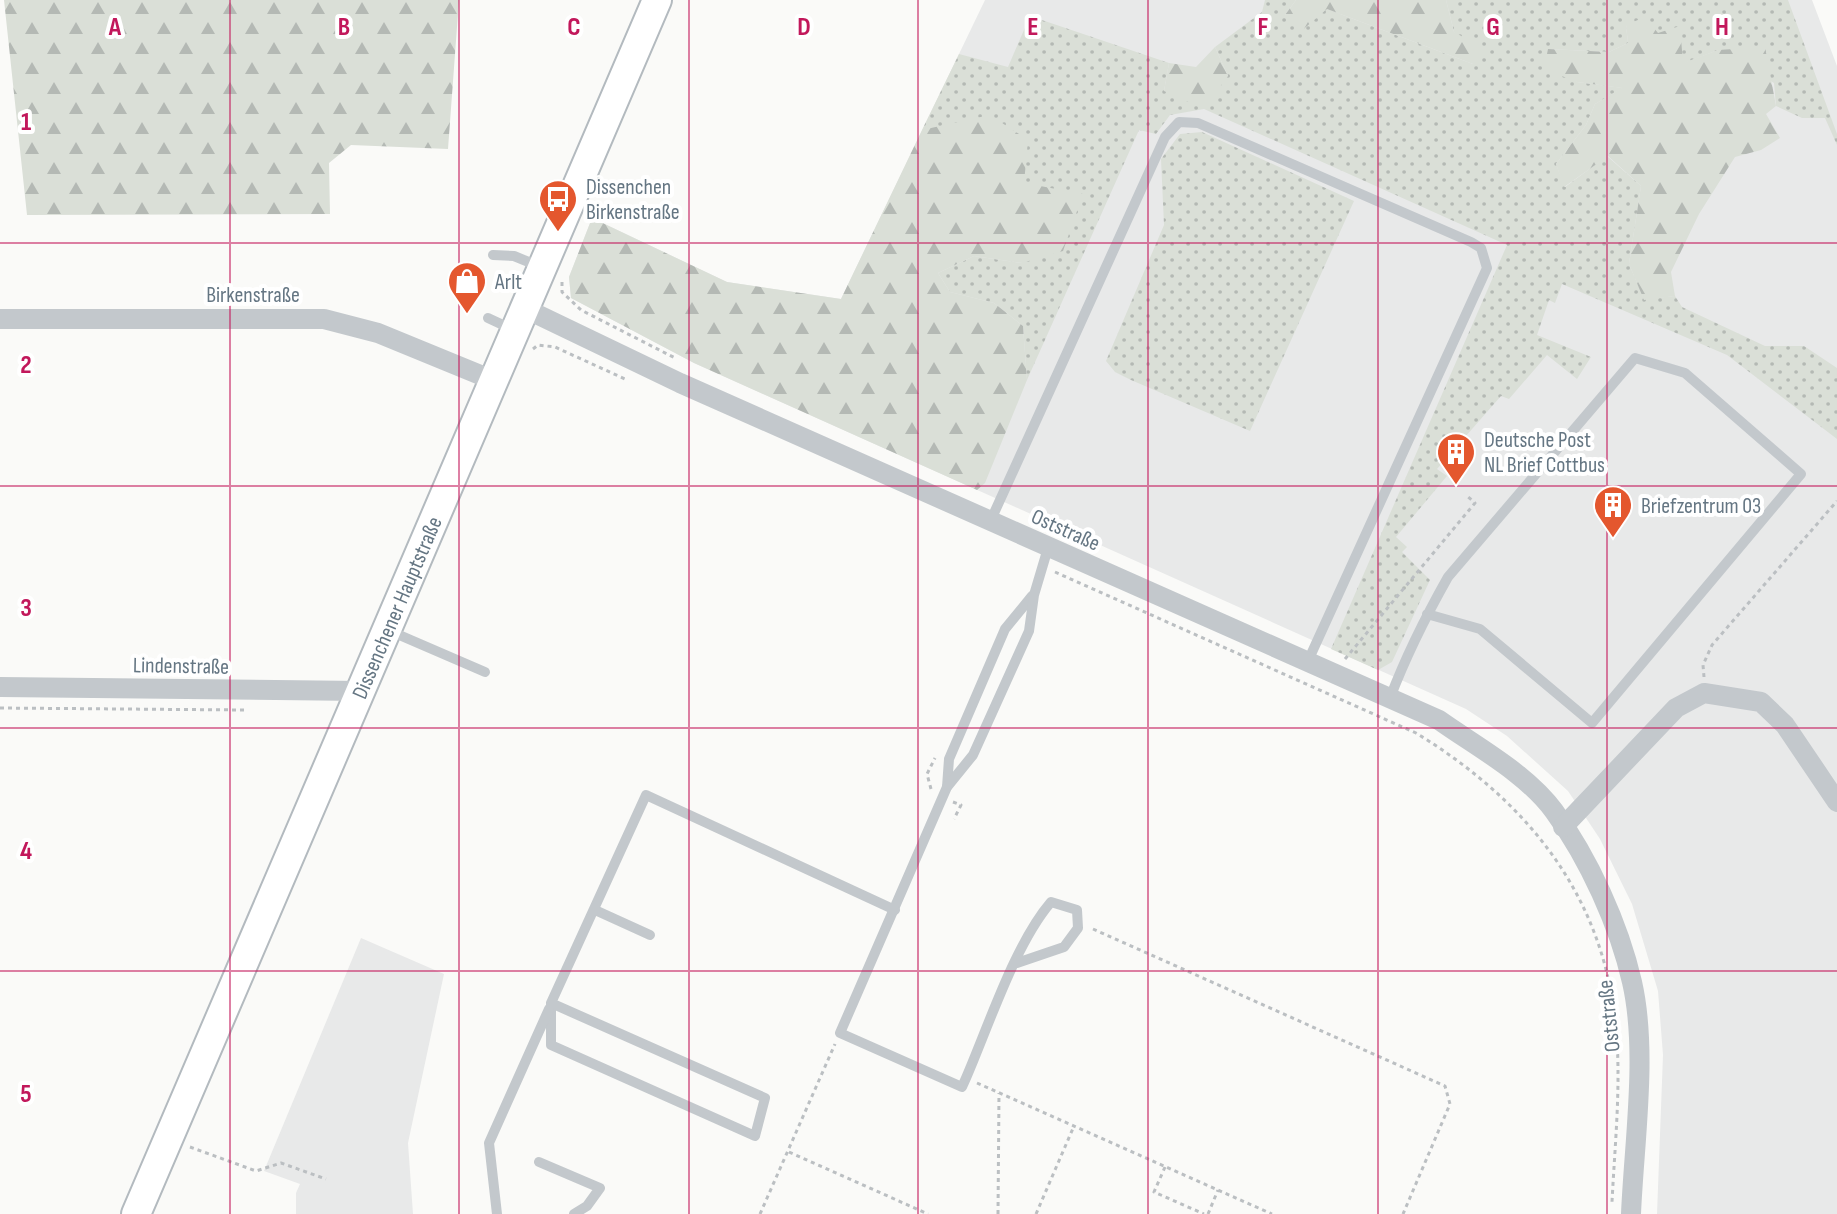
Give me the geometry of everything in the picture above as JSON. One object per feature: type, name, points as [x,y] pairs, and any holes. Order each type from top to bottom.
[{"type":"main road","name":"Dissenchener Hauptstraße","points":[[136,1214],[657,0]]},
{"type":"street","name":"Birkenstraße","points":[[0,319],[324,319],[378,333],[495,381]]},
{"type":"street","name":"Oststraße","points":[[521,320],[990,522],[1046,557],[1312,654],[1390,698],[1439,720],[1516,775],[1553,810],[1563,827],[1598,892],[1633,983],[1638,1035],[1631,1214]]},
{"type":"street","name":"Lindenstraße","points":[[0,687],[361,691]]},
{"type":"street","points":[[1563,827],[1676,708],[1704,693],[1761,702],[1785,725],[1837,802]]},
{"type":"lane","points":[[990,522],[1165,137],[1179,122],[1198,123],[1471,242],[1481,248],[1487,258],[1487,268],[1312,654]]},
{"type":"lane","points":[[493,255],[514,256],[543,268]]},
{"type":"lane","points":[[488,318],[521,320]]},
{"type":"lane","points":[[1390,698],[1427,614],[1448,577],[1635,358],[1685,373],[1801,474],[1592,723],[1480,629],[1427,614]]},
{"type":"lane","points":[[1017,963],[1064,947],[1078,928],[1077,910],[1051,902],[1036,919],[962,1087],[840,1033],[947,787],[973,755],[1029,631],[1034,595],[1046,557]]},
{"type":"lane","points":[[947,787],[949,759],[1005,629],[1034,595]]},
{"type":"lane","points":[[388,630],[485,672]]},
{"type":"lane","points":[[497,1214],[489,1143],[646,795],[895,910]]},
{"type":"lane","points":[[595,910],[650,935]]},
{"type":"lane","points":[[551,1003],[765,1098],[755,1136],[551,1045],[551,1003]]},
{"type":"lane","points":[[539,1162],[600,1188],[587,1206],[574,1214]]},
{"type":"path","points":[[562,292],[581,310],[678,360]]},
{"type":"path","points":[[1345,659],[1475,503],[1466,495]]},
{"type":"path","points":[[1704,693],[1703,665],[1712,645],[1837,501]]},
{"type":"path","points":[[1046,557],[1416,733],[1449,753],[1525,818],[1571,881],[1601,953],[1610,986],[1617,1060],[1611,1214]]},
{"type":"path","points":[[1312,654],[1345,659],[1358,665]]},
{"type":"path","points":[[0,708],[247,710]]},
{"type":"path","points":[[1078,922],[1445,1086],[1450,1104],[1403,1214]]},
{"type":"path","points":[[760,1214],[840,1033]]},
{"type":"path","points":[[966,1078],[1272,1214]]},
{"type":"path","points":[[998,1214],[999,1093]]},
{"type":"path","points":[[1036,1214],[1074,1126]]},
{"type":"path","points":[[169,1138],[256,1171],[281,1163],[326,1179]]},
{"type":"path","points":[[788,1152],[928,1214]]},
{"type":"path","points":[[1165,1167],[1154,1192],[1206,1214],[1218,1190]]},
{"type":"shaded area","points":[[985,0],[1812,0],[1837,66],[1837,1214],[1657,1214],[1663,1055],[1658,991],[1632,904],[1600,839],[1568,791],[1507,736],[1466,709],[694,363],[571,298],[569,277],[592,218],[727,282],[841,299]]},
{"type":"shaded area","points":[[361,938],[444,974],[408,1143],[413,1214],[296,1214],[296,1193],[300,1184],[264,1171]]},
{"type":"green space","points":[[4,0],[459,0],[448,149],[351,145],[329,163],[330,214],[27,215]]},
{"type":"green space","points":[[1265,0],[1296,0],[1285,15],[1327,9],[1473,64],[1454,32],[1446,0],[1788,0],[1837,134],[1837,145],[1825,118],[1802,118],[1776,106],[1774,83],[1718,50],[1682,64],[1658,33],[1626,25],[1628,43],[1609,52],[1548,49],[1577,82],[1623,88],[1595,104],[1586,125],[1556,164],[1565,187],[1607,156],[1641,186],[1629,264],[1644,299],[1675,296],[1682,307],[1765,346],[1804,346],[1837,368],[1837,439],[1727,355],[1562,284],[1555,303],[1549,300],[1537,335],[1591,357],[1577,379],[1547,355],[1509,399],[1501,396],[1437,469],[1447,476],[1396,537],[1407,547],[1402,552],[1430,580],[1392,662],[1378,670],[1331,649],[1507,245],[1204,109],[1170,115],[1156,134],[1139,130],[1027,380],[1023,326],[994,303],[950,292],[938,273],[974,256],[1022,263],[1024,183],[922,130],[959,54],[1008,67],[1030,16],[1169,63],[1164,91],[1228,76],[1215,47],[1262,12]]},
{"type":"green space","points":[[1296,0],[1446,0],[1454,32],[1485,49],[1473,64],[1327,9],[1300,32],[1285,15]]},
{"type":"green space","points":[[1645,17],[1658,33],[1680,26],[1683,63],[1718,50],[1765,47],[1776,106],[1766,114],[1780,138],[1761,150],[1735,157],[1699,214],[1671,272],[1675,296],[1644,300],[1629,264],[1641,186],[1608,156],[1564,187],[1556,164],[1586,125],[1595,104],[1622,88],[1577,82],[1544,69],[1548,49],[1609,52],[1628,43],[1626,25]]},
{"type":"green space","points":[[1215,47],[1228,76],[1204,109],[1164,91],[1169,63],[1196,67]]},
{"type":"green space","points":[[990,115],[1028,140],[1024,183],[1083,194],[1063,251],[1022,263],[974,256],[938,273],[950,292],[994,303],[1023,326],[1027,380],[985,483],[977,490],[694,363],[571,298],[569,277],[592,218],[727,282],[841,299],[922,130]]},
{"type":"green space","points":[[1202,132],[1354,201],[1250,431],[1131,380],[1115,372],[1106,361],[1164,225],[1161,159],[1180,134]]},
{"type":"place","name":"Dissenchen Birkenstraße","points":[[558,233]]},
{"type":"place","name":"Arlt","points":[[467,315]]},
{"type":"place","name":"Deutsche Post NL Brief Cottbus","points":[[1456,486]]},
{"type":"place","name":"Briefzentrum 03","points":[[1613,539]]}]
